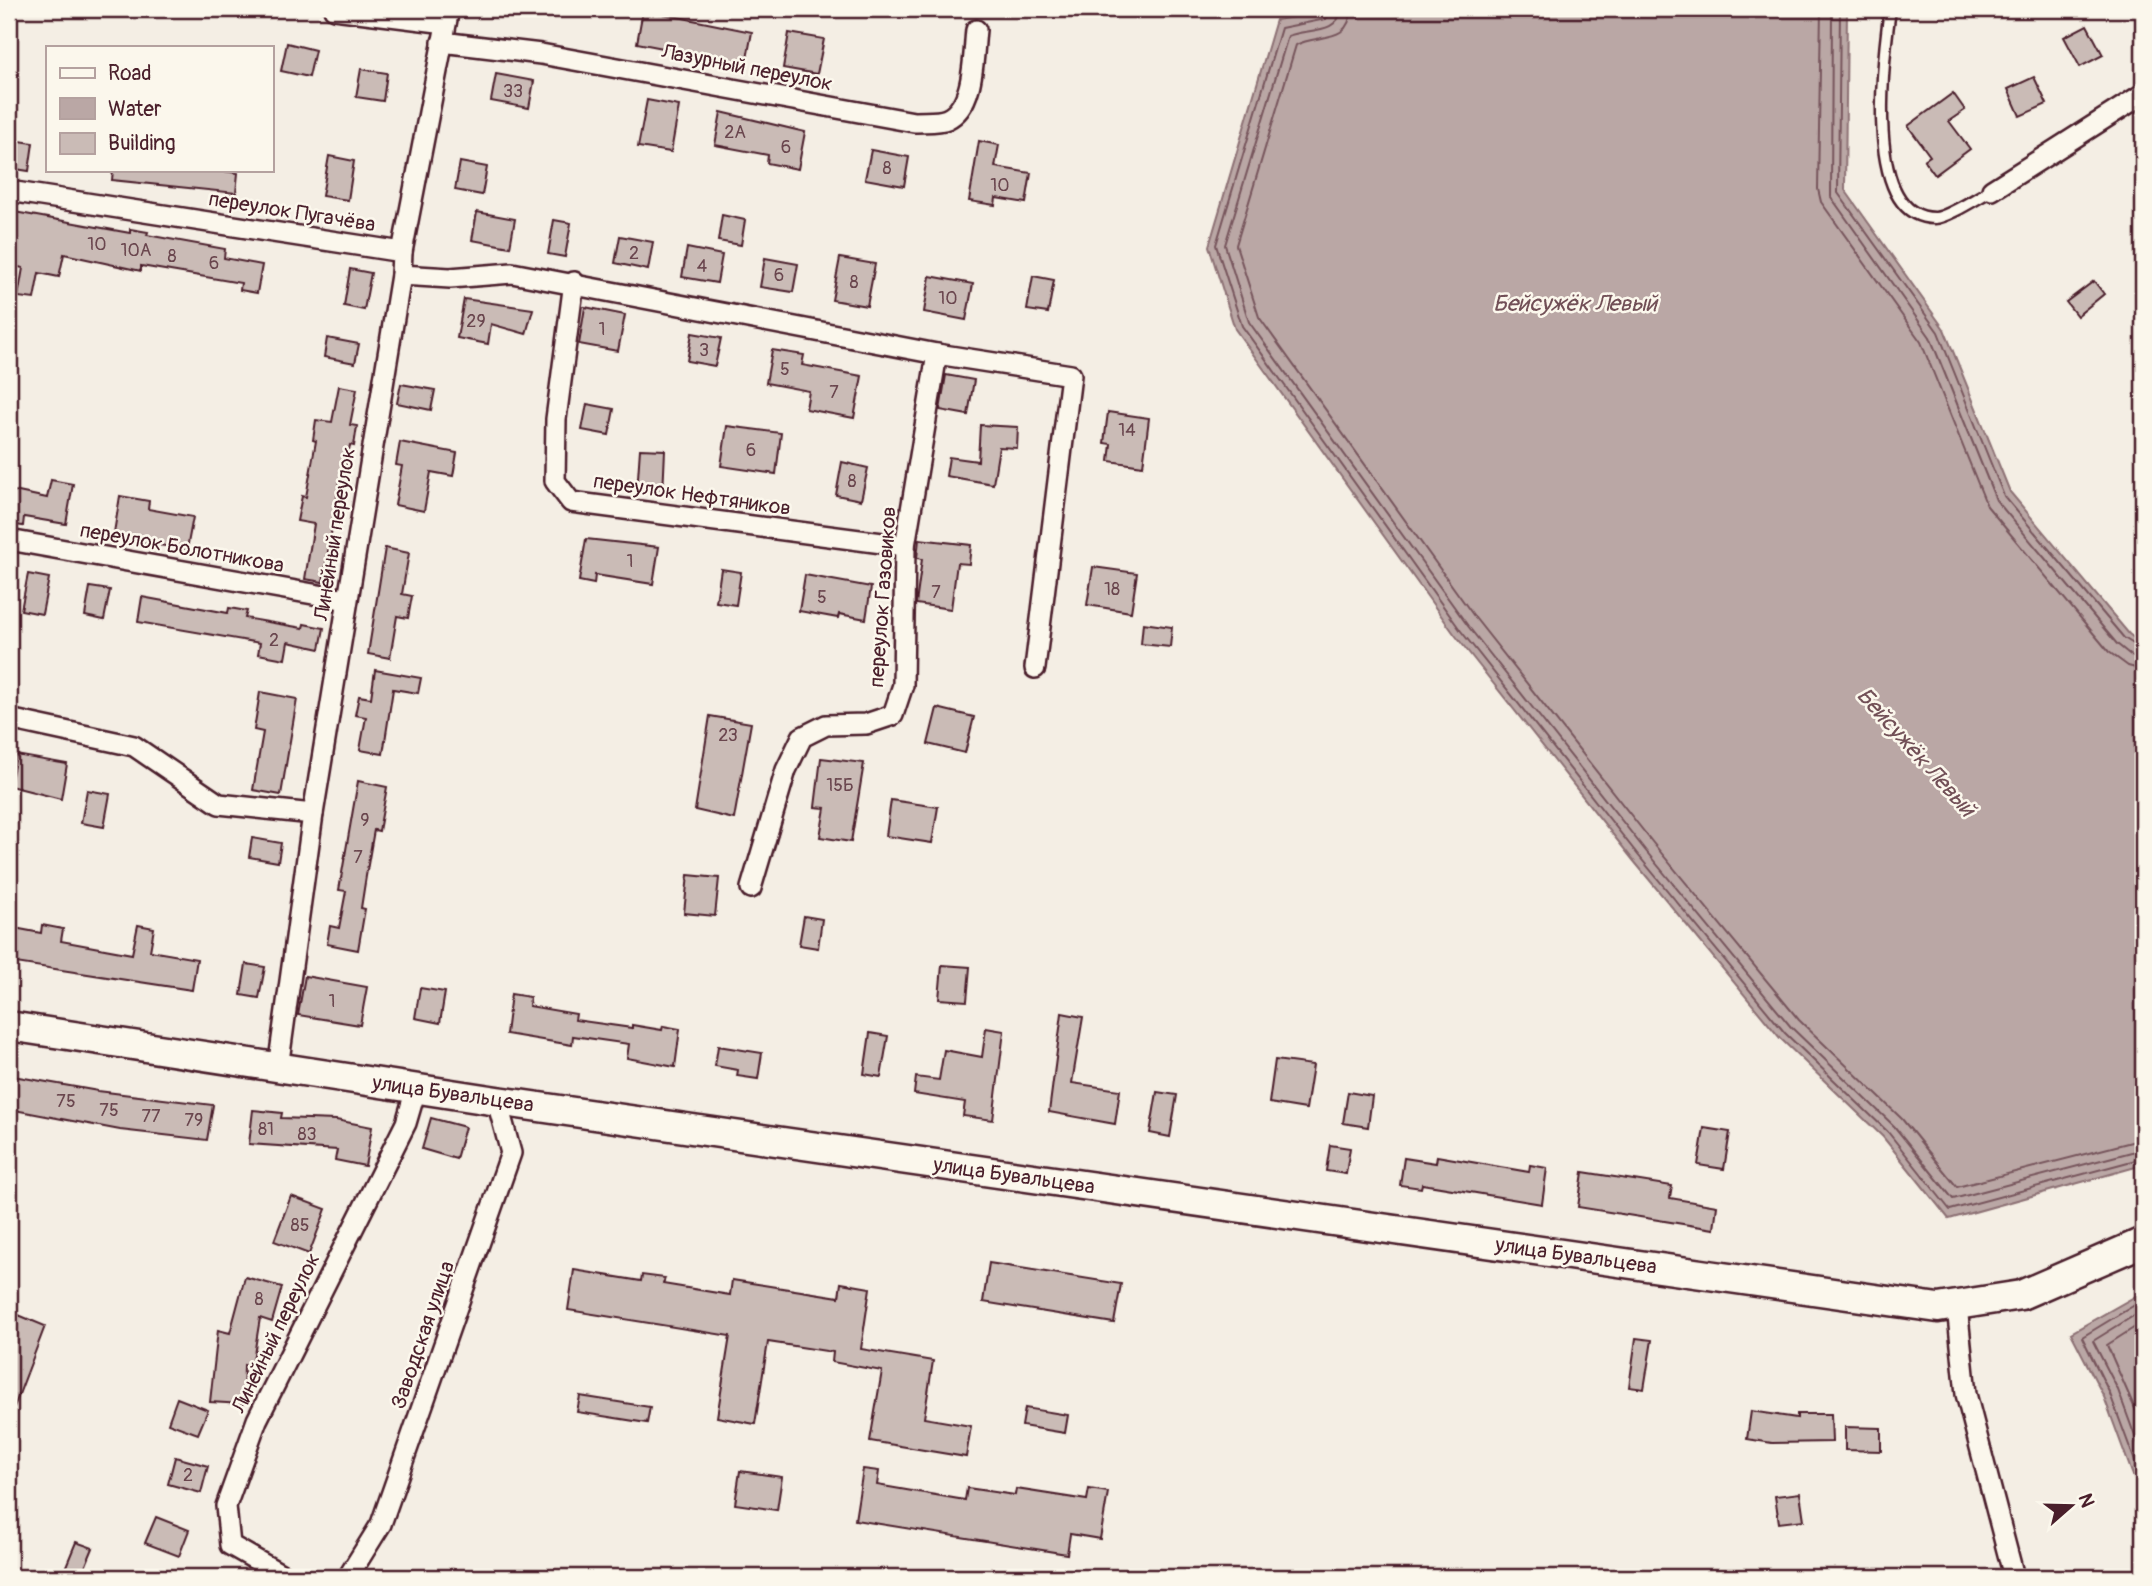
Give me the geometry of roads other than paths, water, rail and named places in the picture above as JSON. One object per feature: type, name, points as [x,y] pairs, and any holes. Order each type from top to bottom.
[{"type":"street","name":"Лазурный переулок","points":[[334,9],[446,25],[541,54],[914,121],[945,121],[960,110],[970,78],[976,30]]},
{"type":"street","name":"Линейный переулок","points":[[278,1068],[313,814],[401,275],[402,252],[446,25]]},
{"type":"street","points":[[1992,190],[2143,94]]},
{"type":"street","name":"переулок Пугачёва","points":[[9,191],[402,252]]},
{"type":"street","points":[[401,275],[450,278],[512,272],[937,355],[1071,375],[1035,668]]},
{"type":"street","name":"переулок Нефтяников","points":[[574,282],[556,419],[555,481],[571,502],[905,546]]},
{"type":"street","name":"переулок Газовиков","points":[[751,888],[786,770],[802,737],[826,725],[866,724],[893,715],[903,685],[905,546],[937,355]]},
{"type":"street","name":"переулок Болотникова","points":[[9,540],[347,600]]},
{"type":"street","points":[[9,719],[134,746],[219,804],[313,814]]},
{"type":"street","name":"улица Бувальцева","points":[[9,1026],[497,1101],[1938,1308],[2021,1295],[2143,1242]]},
{"type":"street","name":"Линейный переулок","points":[[286,1577],[230,1545],[226,1506],[257,1420],[406,1123],[416,1089]]},
{"type":"street","name":"Заводская улица","points":[[348,1577],[381,1524],[511,1153],[497,1101]]},
{"type":"street","points":[[1957,1306],[1966,1394],[2014,1577]]},
{"type":"lane","points":[[1891,9],[1881,72],[1886,173],[1902,202],[1919,215],[1937,219],[1992,190]]},
{"type":"water","name":"Бейсужёк Левый","points":[[1345,9],[1847,9],[1845,190],[1944,329],[2010,492],[2129,634],[2143,645],[2143,1165],[1949,1219],[1883,1137],[1780,1038],[1633,860],[1455,635],[1235,329],[1209,246],[1276,20]]},
{"type":"water","points":[[2143,1292],[2143,1503],[2104,1397],[2071,1333]]}]
